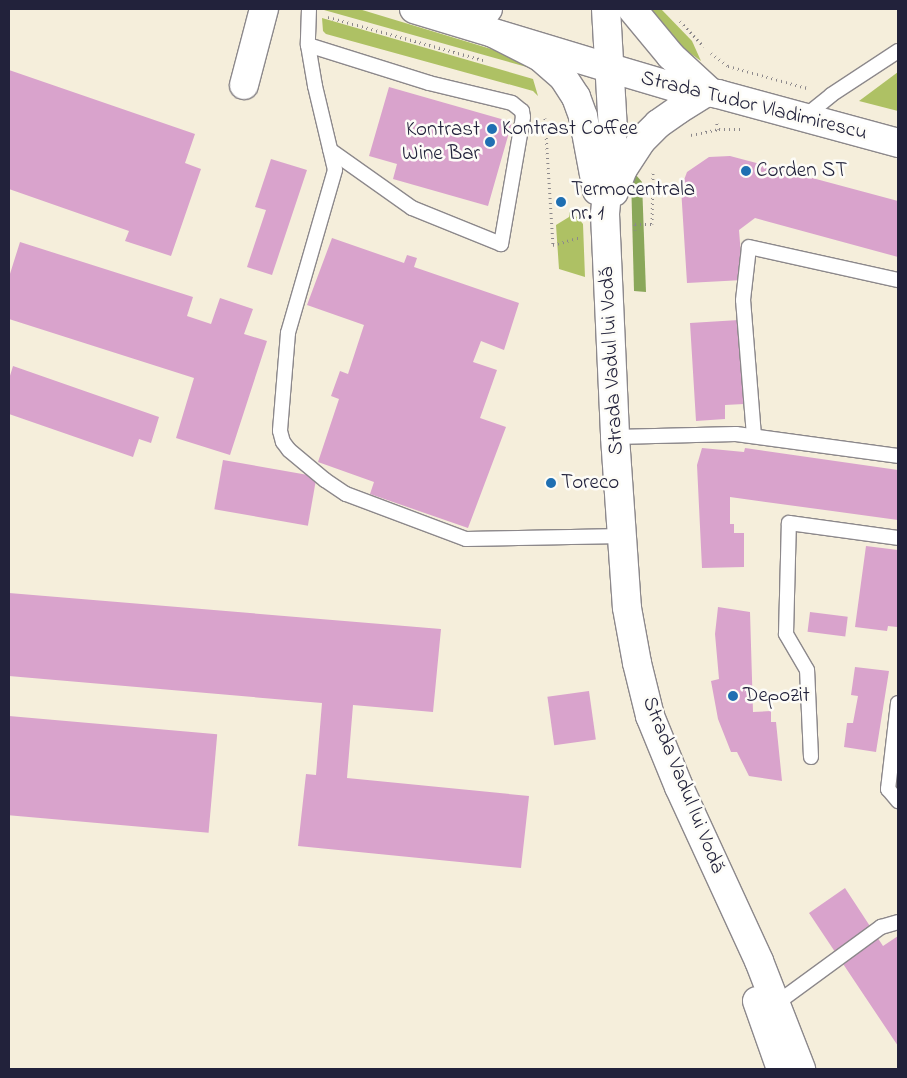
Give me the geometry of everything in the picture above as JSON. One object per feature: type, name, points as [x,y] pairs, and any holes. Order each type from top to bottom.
[{"type":"main road","points":[[244,85],[264,9]]},
{"type":"main road","points":[[414,9],[488,20]]},
{"type":"main road","points":[[425,9],[454,12],[488,20],[540,57],[563,77],[576,98],[585,124],[606,224]]},
{"type":"main road","name":"Strada Vadul lui Vodă","points":[[606,9],[613,129],[606,224],[616,437],[627,608],[637,663],[650,716],[706,848],[777,1003],[802,1069]]},
{"type":"main road","points":[[606,224],[623,169],[641,142],[665,119],[711,102],[632,9]]},
{"type":"main road","name":"Strada Tudor Vladimirescu","points":[[488,20],[610,68],[674,87],[711,102],[802,118],[898,143]]},
{"type":"main road","points":[[706,848],[729,927],[781,1069]]},
{"type":"lane","points":[[309,9],[308,45],[315,86],[335,170],[288,333],[280,431],[283,442],[288,450],[336,489],[466,539],[623,536]]},
{"type":"lane","points":[[308,45],[429,83],[512,103],[522,111],[523,117],[501,244],[412,208],[330,150]]},
{"type":"lane","points":[[802,118],[831,95],[898,51]]},
{"type":"lane","points":[[754,436],[743,300],[749,247],[898,280]]},
{"type":"lane","points":[[616,437],[736,434],[898,456]]},
{"type":"lane","points":[[811,757],[807,670],[786,634],[789,523],[898,538]]},
{"type":"lane","points":[[898,703],[888,790],[898,801]]},
{"type":"lane","points":[[777,1003],[881,927],[898,922]]},
{"type":"path","points":[[674,15],[709,52],[728,66],[831,95]]},
{"type":"path","points":[[683,140],[691,135],[718,129],[711,102]]},
{"type":"path","points":[[635,233],[635,224],[652,224],[653,170]]},
{"type":"green space","points":[[359,9],[514,56],[541,71],[324,10]]},
{"type":"green space","points":[[650,9],[661,9],[692,41],[701,61],[680,46]]},
{"type":"green space","points":[[322,18],[533,79],[538,96],[533,91],[326,34],[323,31]]},
{"type":"green space","points":[[898,72],[898,111],[859,101]]},
{"type":"green space","points":[[636,175],[642,182],[646,292],[634,291],[631,176]]},
{"type":"green space","points":[[569,212],[583,224],[585,277],[559,269],[556,225],[569,217]]},
{"type":"building","points":[[9,70],[195,134],[185,163],[201,169],[171,256],[125,241],[129,231],[9,189]]},
{"type":"building","points":[[389,87],[512,122],[488,206],[393,179],[397,164],[369,156]]},
{"type":"building","points":[[730,156],[898,201],[898,257],[755,218],[739,230],[743,280],[687,283],[681,188],[687,172],[709,157]]},
{"type":"building","points":[[271,159],[307,170],[272,275],[247,267],[266,210],[255,207]]},
{"type":"building","points":[[332,238],[404,263],[407,255],[417,258],[414,267],[519,303],[504,350],[481,341],[473,362],[497,370],[480,418],[506,427],[468,528],[370,494],[374,482],[318,462],[339,399],[331,396],[340,371],[348,374],[364,325],[307,305]]},
{"type":"building","points":[[20,242],[193,297],[187,316],[211,324],[220,298],[253,309],[244,334],[267,341],[230,455],[176,438],[194,378],[9,319],[9,277]]},
{"type":"building","points":[[739,320],[744,404],[725,405],[725,419],[696,421],[690,323]]},
{"type":"building","points":[[13,366],[159,417],[151,443],[139,439],[133,457],[9,414],[9,379]]},
{"type":"building","points":[[702,448],[744,452],[745,448],[898,470],[898,520],[730,497],[730,524],[734,524],[734,533],[744,533],[744,567],[702,568],[697,465]]},
{"type":"building","points":[[223,460],[317,476],[308,526],[214,509]]},
{"type":"building","points":[[866,546],[898,550],[897,627],[888,626],[887,631],[855,627]]},
{"type":"building","points":[[9,593],[441,629],[433,712],[353,705],[347,778],[529,796],[521,868],[298,846],[306,774],[316,775],[322,703],[9,676]]},
{"type":"building","name":"Depozit","points":[[718,607],[750,612],[753,712],[771,711],[771,722],[776,722],[782,781],[749,776],[737,752],[731,752],[718,719],[711,681],[719,679],[715,634]]},
{"type":"building","points":[[810,612],[848,617],[845,636],[808,632]]},
{"type":"building","points":[[855,667],[889,671],[876,752],[844,747],[847,723],[853,723],[858,696],[851,695]]},
{"type":"building","points":[[589,691],[596,740],[554,745],[547,697]]},
{"type":"building","points":[[9,716],[217,734],[209,833],[9,815]]},
{"type":"building","points":[[845,888],[883,946],[898,936],[898,1046],[809,913]]},
{"type":"place","name":"Kontrast Coffee","points":[[492,129]]},
{"type":"place","name":"Kontrast Wine Bar","points":[[490,142]]},
{"type":"place","name":"Corden ST","points":[[746,171]]},
{"type":"place","name":"Termocentrala nr. 1","points":[[561,202]]},
{"type":"place","name":"Toreco","points":[[551,483]]},
{"type":"place","name":"Depozit","points":[[733,696]]}]
